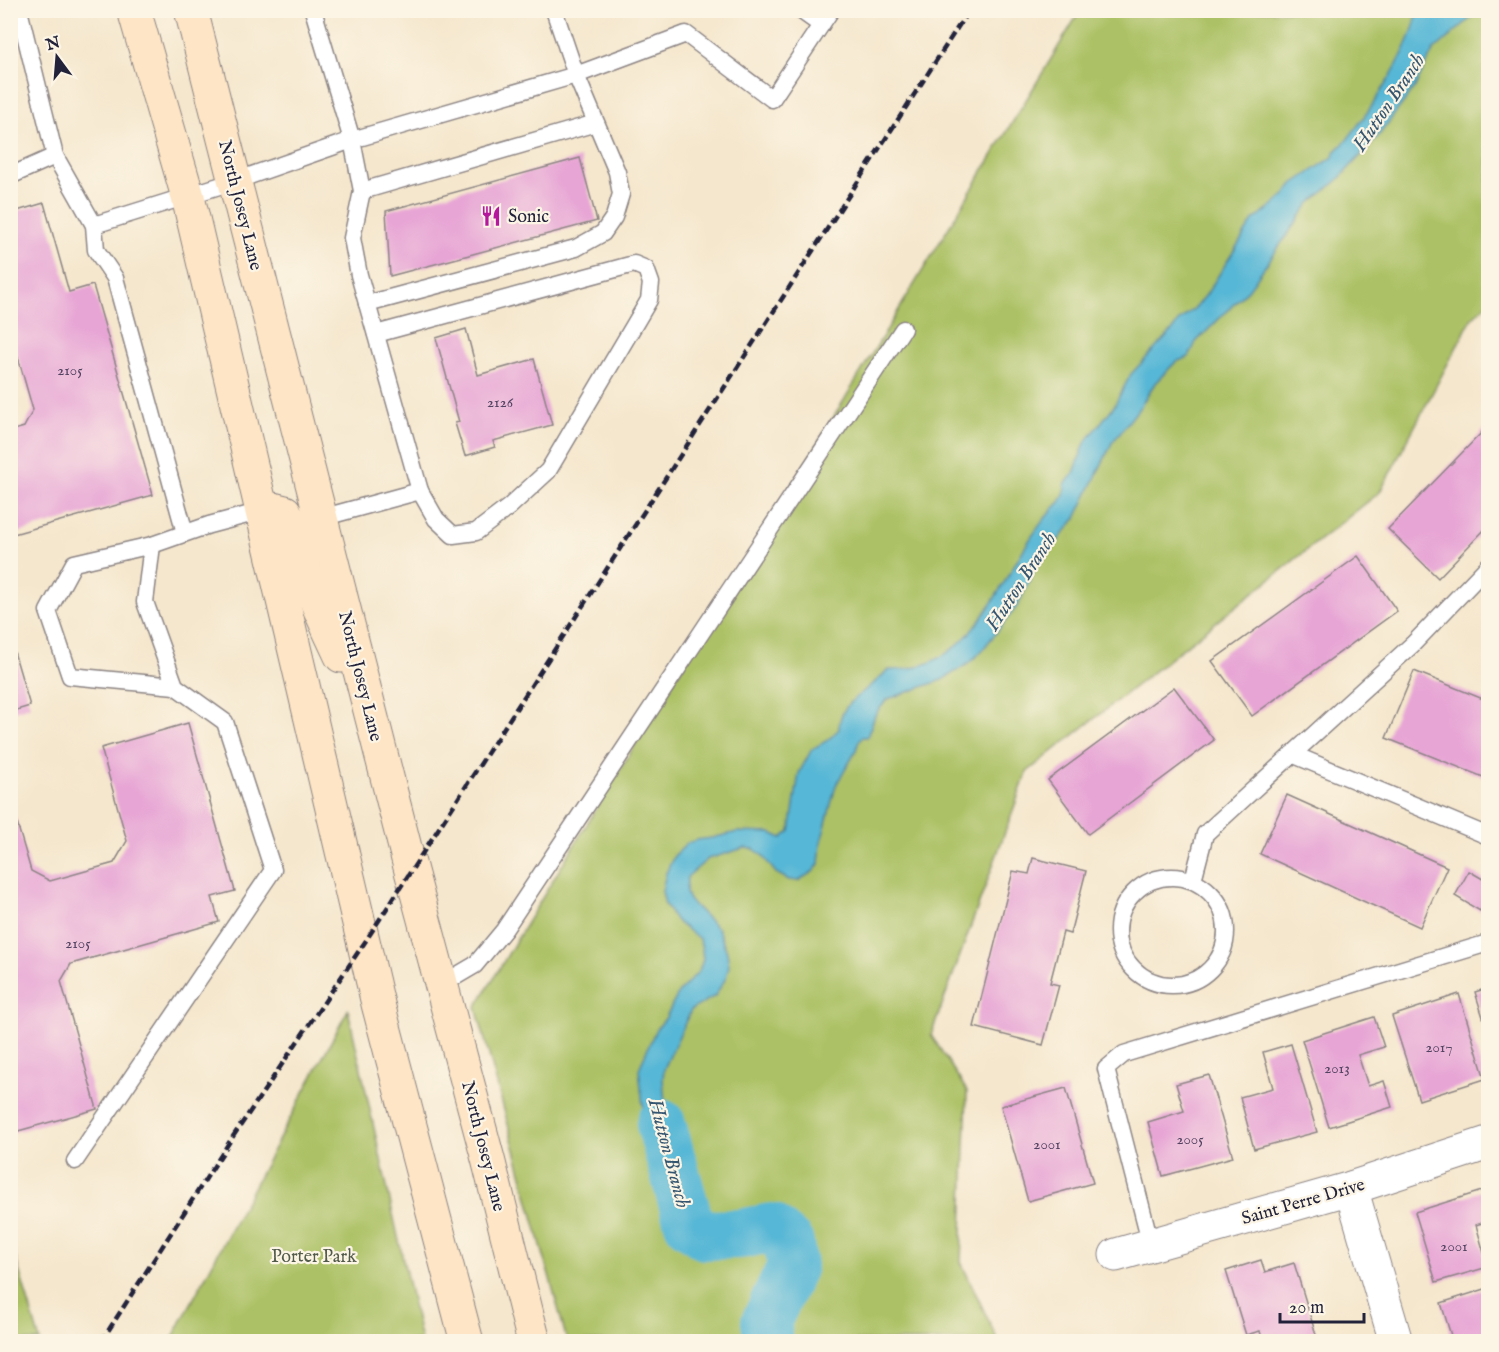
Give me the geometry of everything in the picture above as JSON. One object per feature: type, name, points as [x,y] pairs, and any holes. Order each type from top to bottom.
[{"type":"main road","points":[[134,10],[188,197],[378,1004],[467,1341]]},
{"type":"main road","name":"North Josey Lane","points":[[191,10],[534,1341]]},
{"type":"main road","points":[[262,511],[273,509],[285,512],[325,622],[372,717]]},
{"type":"street","name":"Saint Perre Drive","points":[[1116,1255],[1350,1188],[1488,1143]]},
{"type":"street","points":[[1350,1188],[1396,1341]]},
{"type":"lane","points":[[19,10],[55,156],[94,225],[96,250],[115,278],[185,533]]},
{"type":"lane","points":[[314,10],[352,140],[362,191],[352,238],[367,304],[420,491],[436,519],[453,535],[476,532],[509,507],[548,471],[649,300],[651,283],[646,269],[634,264],[376,334]]},
{"type":"lane","points":[[367,304],[576,248],[603,233],[614,217],[621,194],[617,172],[576,75],[554,10]]},
{"type":"lane","points":[[800,10],[821,25]]},
{"type":"lane","points":[[94,225],[188,197],[352,140],[576,75],[686,34],[772,99],[831,10]]},
{"type":"lane","points":[[362,191],[596,123]]},
{"type":"lane","points":[[10,176],[55,156]]},
{"type":"lane","points":[[441,985],[475,965],[504,930],[903,329]]},
{"type":"lane","points":[[321,518],[420,491]]},
{"type":"lane","points":[[75,1161],[273,870],[225,722],[175,686],[70,676],[48,611],[74,563],[152,545],[262,511]]},
{"type":"lane","points":[[152,545],[145,602],[175,686]]},
{"type":"lane","points":[[1193,880],[1205,834],[1413,644],[1488,566]]},
{"type":"lane","points":[[1292,754],[1488,836]]},
{"type":"lane","points":[[1165,876],[1193,880],[1216,897],[1228,924],[1224,952],[1207,975],[1180,986],[1152,983],[1128,965],[1117,939],[1121,910],[1138,887],[1165,876]]},
{"type":"lane","points":[[1151,1245],[1106,1069],[1124,1054],[1488,943]]},
{"type":"green space","points":[[1080,11],[1488,11],[1488,303],[1472,318],[1380,492],[1027,772],[931,1035],[967,1091],[961,1262],[998,1341],[567,1341],[476,1007]]},
{"type":"green space","name":"Porter Park","points":[[348,1010],[421,1341],[171,1341]]},
{"type":"green space","points":[[11,1243],[40,1341],[11,1341]]},
{"type":"water","points":[[1417,11],[1479,11],[1433,51],[1415,87],[1376,139],[1337,181],[1309,204],[1249,289],[1196,342],[1189,357],[1176,362],[1155,383],[1112,443],[1076,518],[1035,569],[1018,605],[980,653],[968,664],[942,680],[888,699],[876,713],[867,737],[862,737],[859,741],[855,753],[836,785],[821,843],[819,864],[814,871],[798,881],[789,880],[776,873],[762,855],[754,849],[744,848],[708,859],[687,877],[686,893],[689,900],[718,929],[727,952],[729,966],[726,978],[715,996],[691,1010],[664,1069],[667,1129],[684,1158],[693,1186],[660,1196],[645,1125],[639,1069],[655,1031],[665,1019],[679,992],[699,971],[703,960],[699,939],[676,921],[665,905],[662,891],[666,873],[674,856],[688,843],[737,832],[771,833],[782,838],[790,831],[799,773],[812,749],[828,740],[839,729],[840,719],[850,703],[887,670],[920,666],[947,653],[970,633],[989,608],[1040,525],[1060,502],[1064,495],[1065,484],[1074,473],[1085,443],[1114,406],[1131,374],[1206,295],[1254,219],[1286,194],[1293,184],[1333,157],[1346,141],[1389,79],[1408,42]]},
{"type":"building","name":"Sonic","points":[[580,158],[597,221],[390,276],[386,211]]},
{"type":"building","points":[[44,203],[69,292],[93,285],[153,495],[10,535],[10,431],[24,427],[33,410],[10,329],[10,213]]},
{"type":"building","points":[[466,329],[478,375],[534,359],[552,425],[493,441],[495,447],[465,456],[455,423],[459,422],[436,338]]},
{"type":"building","points":[[1488,426],[1488,526],[1438,578],[1388,529]]},
{"type":"building","points":[[1358,556],[1397,611],[1252,716],[1212,661]]},
{"type":"building","points":[[10,638],[30,706],[10,712]]},
{"type":"building","points":[[1414,671],[1488,701],[1488,779],[1386,738]]},
{"type":"building","points":[[1174,687],[1214,740],[1088,834],[1048,780]]},
{"type":"building","points":[[188,723],[235,891],[212,897],[219,922],[71,964],[61,981],[97,1109],[11,1133],[10,799],[31,871],[50,881],[114,863],[127,841],[101,748]]},
{"type":"building","points":[[1287,795],[1447,867],[1420,927],[1260,854]]},
{"type":"building","points":[[1033,858],[1086,871],[1070,934],[1063,932],[1050,983],[1059,985],[1043,1045],[974,1027],[1013,871],[1029,874]]},
{"type":"building","points":[[1469,871],[1488,882],[1488,896],[1480,911],[1455,896]]},
{"type":"building","points":[[1488,988],[1488,1033],[1475,992]]},
{"type":"building","points":[[1459,994],[1485,1079],[1419,1100],[1392,1016]]},
{"type":"building","points":[[1374,1017],[1384,1047],[1358,1055],[1368,1086],[1384,1081],[1392,1107],[1329,1127],[1302,1040]]},
{"type":"building","points":[[1291,1044],[1317,1132],[1254,1149],[1240,1097],[1273,1088],[1263,1052]]},
{"type":"building","points":[[1209,1075],[1233,1157],[1163,1176],[1148,1122],[1184,1111],[1176,1084]]},
{"type":"building","points":[[1066,1088],[1093,1183],[1028,1201],[1001,1106]]},
{"type":"building","points":[[1488,1189],[1488,1221],[1476,1225],[1488,1267],[1436,1282],[1415,1212]]},
{"type":"building","points":[[1261,1260],[1265,1272],[1294,1263],[1317,1338],[1306,1342],[1263,1342],[1260,1331],[1246,1335],[1226,1271]]},
{"type":"building","points":[[1488,1288],[1488,1342],[1453,1342],[1441,1303]]},
{"type":"waterway","name":"Hutton Branch","points":[[661,1124],[689,1223],[705,1235],[740,1234],[771,1228],[789,1243],[792,1266],[766,1322],[769,1342]]},
{"type":"railway","points":[[101,1342],[232,1138],[365,942],[969,10]]},
{"type":"place","name":"Sonic","points":[[491,216]]}]
